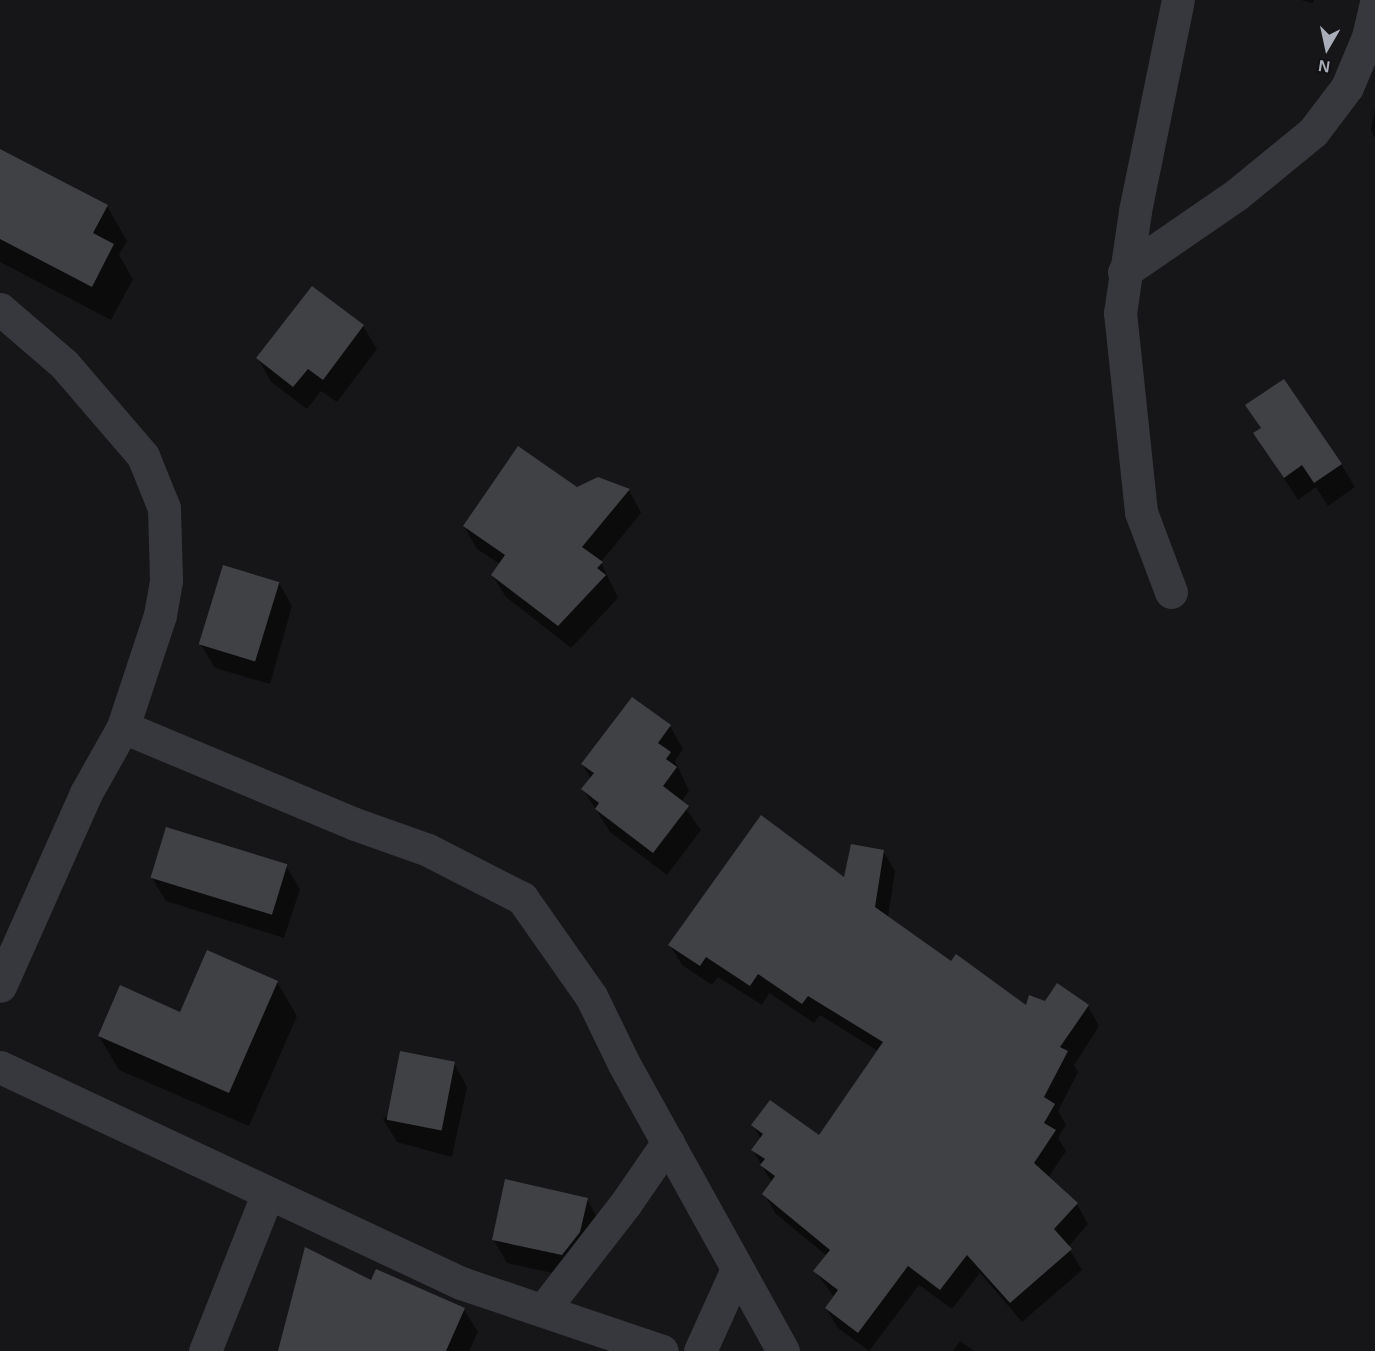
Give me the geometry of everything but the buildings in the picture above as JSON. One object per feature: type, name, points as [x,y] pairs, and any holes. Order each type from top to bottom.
[{"type":"street","points":[[1171,592],[1141,512],[1120,313],[1124,272],[1178,0]]},
{"type":"street","points":[[1124,272],[1236,195],[1313,132],[1347,87],[1375,10]]},
{"type":"street","points":[[0,309],[64,364],[118,424],[143,456],[164,508],[166,581],[160,615],[123,727],[86,793],[0,986]]},
{"type":"street","points":[[123,727],[355,824],[428,850],[522,898],[591,996],[783,1351]]},
{"type":"street","points":[[0,1067],[267,1195],[470,1287],[662,1351]]},
{"type":"street","points":[[543,1310],[626,1203],[668,1142]]},
{"type":"street","points":[[205,1351],[267,1195]]},
{"type":"street","points":[[700,1351],[737,1269]]}]
